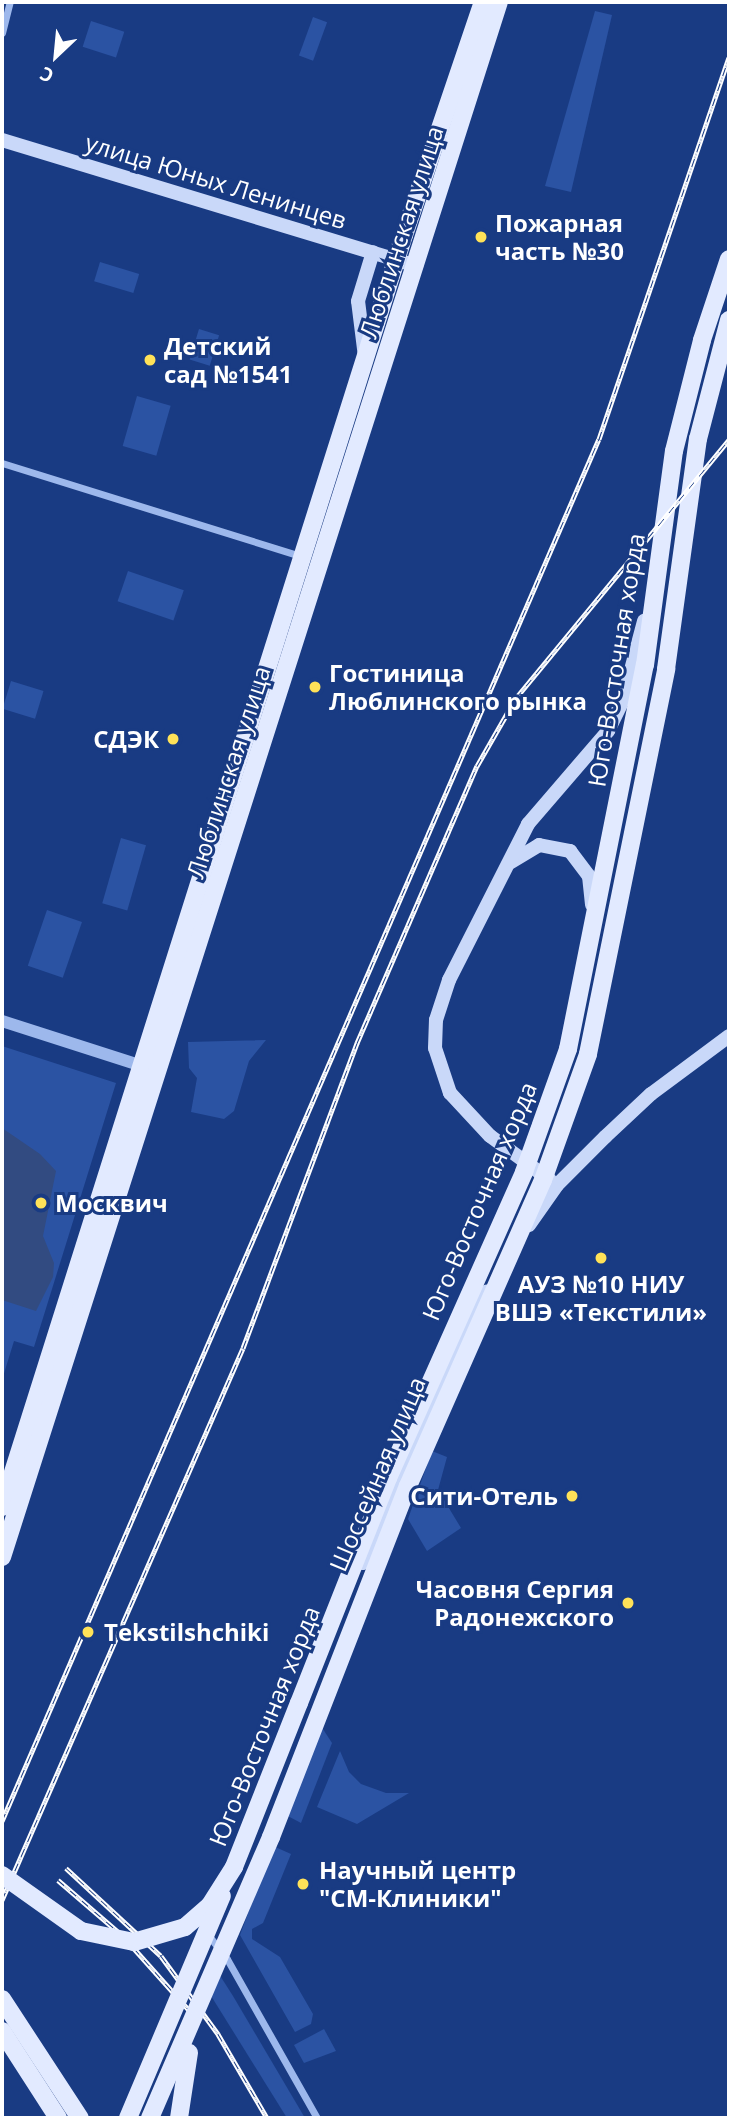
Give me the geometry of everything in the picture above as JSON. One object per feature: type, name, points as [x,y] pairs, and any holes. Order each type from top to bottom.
[{"type":"main road","name":"Люблинская улица","points":[[2,1557],[302,557],[396,260],[483,2]]},
{"type":"main road","name":"Люблинская улица","points":[[2,1507],[416,266],[499,2]]},
{"type":"main road","name":"улица Юных Ленинцев","points":[[2,140],[416,266]]},
{"type":"main road","points":[[365,357],[358,301],[373,252]]},
{"type":"main road","name":"Юго-Восточная хорда","points":[[129,2118],[234,1867],[388,1478],[524,1172],[568,1049],[587,967],[645,665],[654,578],[674,451],[702,340],[729,259]]},
{"type":"main road","name":"Юго-Восточная хорда","points":[[153,2118],[204,1998],[408,1486],[543,1180],[588,1054],[666,669],[698,439],[729,320]]},
{"type":"main road","points":[[557,1185],[466,1115],[450,1093],[435,1048],[440,1002],[528,824],[608,731],[634,665],[654,578]]},
{"type":"main road","points":[[499,881],[512,860],[532,847],[555,846],[576,856],[589,876],[592,892],[587,967]]},
{"type":"main road","name":"Шоссейная улица","points":[[192,1975],[446,1370],[489,1286],[557,1185],[575,1166],[650,1094],[729,1036]]},
{"type":"main road","points":[[2,1875],[81,1931],[134,1942],[185,1927],[210,1905],[234,1867]]},
{"type":"main road","points":[[2,1998],[79,2118]]},
{"type":"main road","points":[[179,2118],[183,2072],[204,1998]]},
{"type":"main road","points":[[129,2118],[179,2006]]},
{"type":"main road","points":[[2,2031],[58,2118]]},
{"type":"main road","points":[[27,2070],[49,2118]]},
{"type":"main road","points":[[141,2096],[153,2118]]},
{"type":"street","points":[[2,33],[10,2]]},
{"type":"street","points":[[2,463],[302,557]]},
{"type":"street","points":[[2,1021],[149,1068]]},
{"type":"street","points":[[209,1936],[227,1959],[317,2118]]},
{"type":"shaded area","points":[[595,11],[612,15],[571,192],[545,186]]},
{"type":"shaded area","points":[[313,17],[327,22],[313,61],[299,56]]},
{"type":"shaded area","points":[[91,21],[124,32],[116,57],[83,47]]},
{"type":"shaded area","points":[[100,262],[139,274],[133,293],[94,281]]},
{"type":"shaded area","points":[[199,329],[219,335],[210,366],[190,360]]},
{"type":"shaded area","points":[[137,396],[171,406],[156,456],[123,446]]},
{"type":"shaded area","points":[[128,571],[184,590],[173,620],[118,601]]},
{"type":"shaded area","points":[[11,681],[44,691],[35,719],[3,709]]},
{"type":"shaded area","points":[[121,838],[146,845],[127,911],[102,903]]},
{"type":"shaded area","points":[[47,910],[82,922],[63,978],[28,966]]},
{"type":"shaded area","points":[[266,1040],[249,1061],[234,1111],[224,1119],[191,1112],[197,1078],[189,1068],[188,1042]]},
{"type":"shaded area","name":"Москвич","points":[[2,1046],[116,1083],[34,1347],[14,1341],[2,1380]]},
{"type":"shaded area","points":[[2,1128],[40,1154],[56,1171],[43,1236],[54,1263],[53,1277],[36,1311],[2,1300]]},
{"type":"shaded area","points":[[432,1451],[447,1457],[438,1490],[461,1528],[427,1551],[408,1519]]},
{"type":"shaded area","points":[[321,1726],[332,1743],[301,1823],[284,1814]]},
{"type":"shaded area","points":[[340,1751],[349,1772],[361,1784],[386,1793],[409,1793],[357,1824],[317,1807]]},
{"type":"shaded area","points":[[273,1846],[291,1854],[263,1923],[252,1929],[252,1939],[280,1957],[313,2014],[311,2024],[295,2032],[240,1935]]},
{"type":"shaded area","points":[[219,1974],[305,2118],[287,2118],[208,1991]]},
{"type":"shaded area","points":[[324,2029],[336,2051],[304,2063],[294,2045]]},
{"type":"railway","points":[[2,1821],[599,439],[729,58]]},
{"type":"railway","points":[[2,1900],[243,1348],[357,1043],[477,766],[516,698],[729,440]]},
{"type":"railway","points":[[66,1868],[161,1956],[218,2034],[267,2118]]},
{"type":"railway","points":[[58,1880],[123,1936],[189,2010]]},
{"type":"place","name":"Пожарная часть №30","points":[[481,237]]},
{"type":"place","name":"Детский сад №1541","points":[[150,360]]},
{"type":"place","name":"Гостиница Люблинского рынка","points":[[315,687]]},
{"type":"place","name":"СДЭК","points":[[173,739]]},
{"type":"place","name":"Москвич","points":[[41,1203]]},
{"type":"place","name":"АУЗ №10 НИУ ВШЭ «Текстили»","points":[[601,1258]]},
{"type":"place","name":"Сити-Отель","points":[[572,1496]]},
{"type":"place","name":"Часовня Сергия Радонежского","points":[[628,1603]]},
{"type":"place","name":"Tekstilshchiki","points":[[88,1632]]},
{"type":"place","name":"Научный центр \"СМ-Клиники\"","points":[[303,1884]]}]
